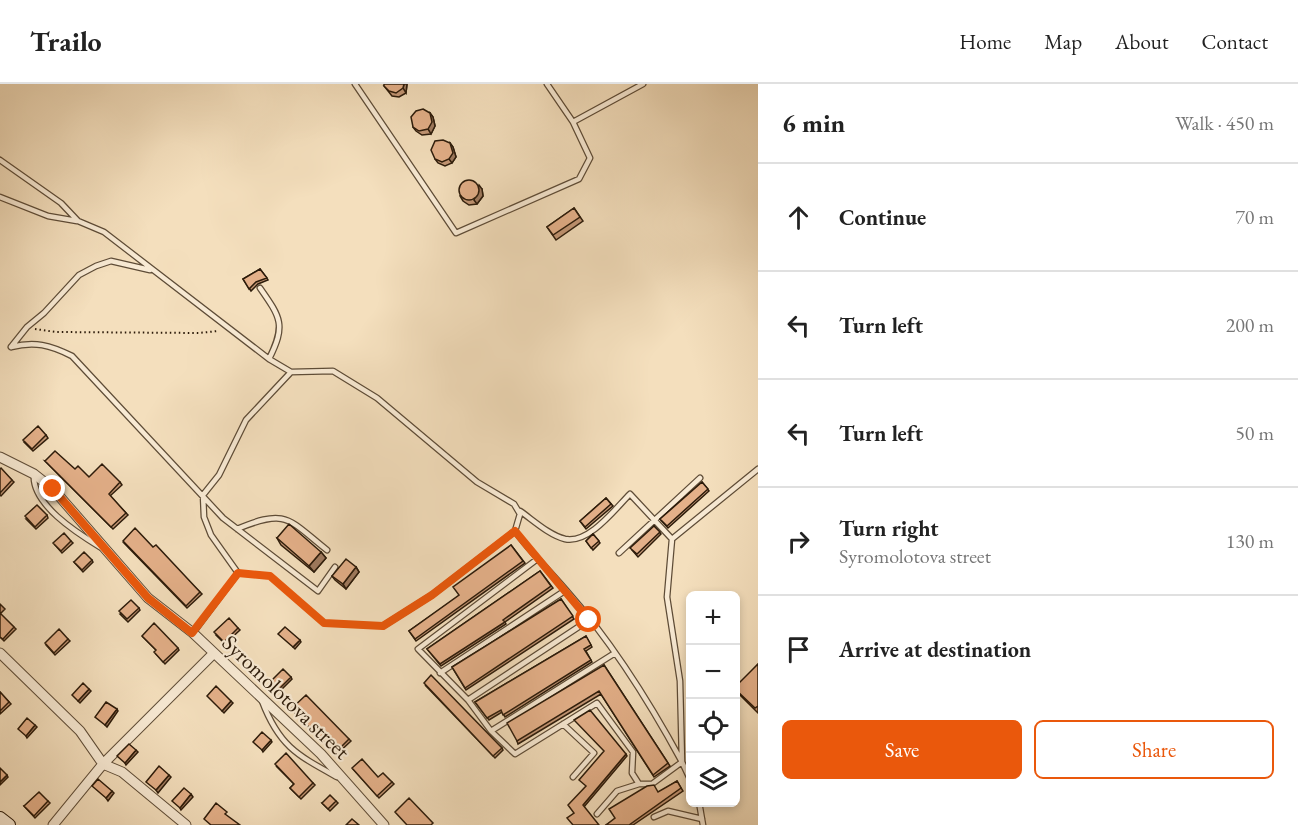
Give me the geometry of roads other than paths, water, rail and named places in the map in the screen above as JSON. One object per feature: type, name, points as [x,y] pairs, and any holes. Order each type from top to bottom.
[{"type":"main road","points":[[0,818],[9,825]]},
{"type":"street","name":"Syromolotova street","points":[[0,457],[34,474],[65,501],[148,598],[192,633],[321,754],[384,825]]},
{"type":"street","points":[[0,653],[80,731],[103,764],[122,772],[186,825]]},
{"type":"street","points":[[53,825],[103,764],[213,654]]},
{"type":"lane","points":[[355,84],[456,233],[579,179],[590,158],[573,122],[547,84]]},
{"type":"lane","points":[[573,122],[643,84]]},
{"type":"lane","points":[[0,160],[61,203],[78,221]]},
{"type":"lane","points":[[0,196],[48,216],[78,221],[104,232],[227,329],[269,359],[291,372],[333,371],[377,398],[477,482],[514,504],[520,514],[515,531],[432,595],[383,626]]},
{"type":"lane","points":[[152,270],[111,261],[79,275],[27,327],[11,347],[29,343],[51,346],[72,356],[223,518],[318,591],[335,567]]},
{"type":"lane","points":[[260,288],[280,318],[279,339],[269,359]]},
{"type":"lane","points":[[192,633],[238,573],[211,535],[204,517],[203,495],[219,475],[246,420],[291,372]]},
{"type":"lane","points":[[682,762],[680,681],[667,597],[672,539],[758,469]]},
{"type":"lane","points":[[34,474],[36,489],[50,509],[112,554]]},
{"type":"lane","points":[[619,554],[699,478]]},
{"type":"lane","points":[[517,510],[565,538],[578,538],[588,533],[630,494],[672,539]]},
{"type":"lane","points":[[237,529],[265,517],[289,520],[327,550]]},
{"type":"lane","points":[[515,531],[536,560],[566,590],[615,653],[658,717],[686,770]]},
{"type":"lane","points":[[536,560],[418,649],[468,700],[491,731],[515,754],[597,703],[633,752],[632,773],[639,784]]},
{"type":"lane","points":[[440,673],[566,590]]},
{"type":"lane","points":[[468,700],[589,620]]},
{"type":"lane","points":[[491,731],[615,653]]},
{"type":"lane","points":[[260,698],[269,721],[296,755],[345,782]]},
{"type":"lane","points":[[563,724],[594,753],[573,777]]},
{"type":"lane","points":[[597,814],[617,791],[639,784],[652,784],[682,762]]},
{"type":"lane","points":[[654,817],[668,811],[702,822],[700,807]]}]
